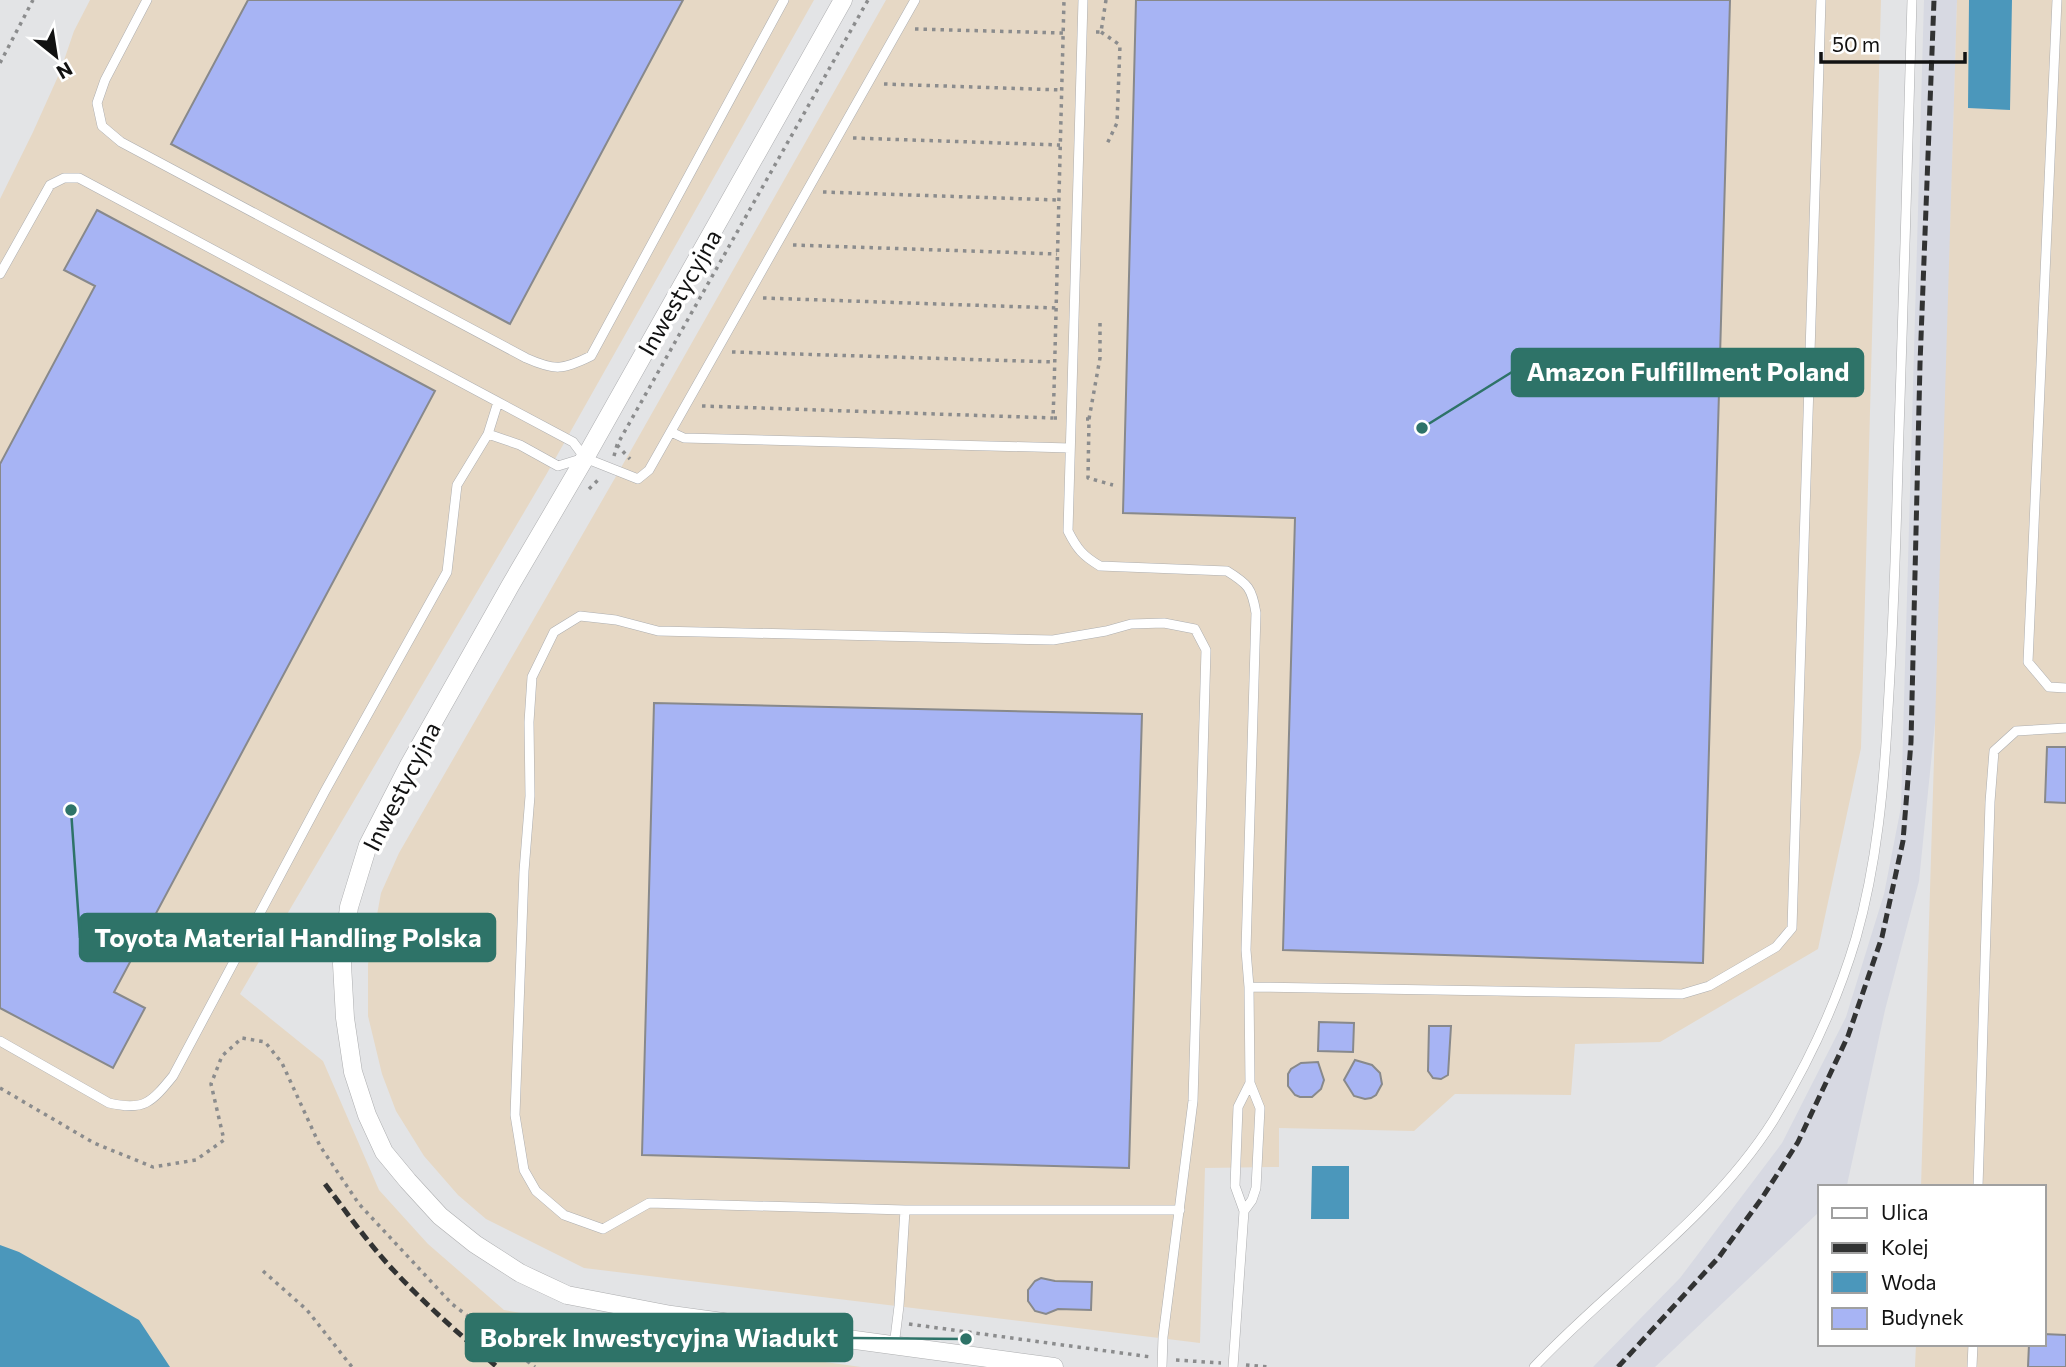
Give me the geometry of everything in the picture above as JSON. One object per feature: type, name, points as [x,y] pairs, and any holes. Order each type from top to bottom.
[{"type":"street","name":"Inwestycyjna","points":[[843,0],[586,458],[408,767],[368,845],[349,907],[342,964],[345,1018],[353,1072],[367,1115],[384,1152],[440,1216],[475,1244],[520,1273],[567,1295],[671,1315],[1054,1367]]},
{"type":"lane","points":[[147,0],[105,80],[97,103],[102,125],[121,142],[547,368],[568,368],[591,356],[784,0]]},
{"type":"lane","points":[[0,274],[50,185],[64,178],[79,178],[573,442],[586,458],[638,479],[649,470],[671,432],[915,0]]},
{"type":"lane","points":[[1083,0],[1068,531],[1084,556],[1100,566],[1227,572],[1243,581],[1252,592],[1256,612],[1246,950],[1250,1083],[1260,1108],[1256,1188],[1244,1211]]},
{"type":"lane","points":[[1249,987],[1682,994],[1709,986],[1776,947],[1792,928],[1821,0]]},
{"type":"lane","points":[[1534,1367],[1691,1221],[1737,1171],[1771,1124],[1800,1074],[1829,1013],[1856,937],[1870,878],[1883,795],[1894,613],[1912,0]]},
{"type":"lane","points":[[2057,0],[2028,662],[2049,687],[2066,688]]},
{"type":"lane","points":[[0,1041],[109,1103],[125,1107],[139,1107],[158,1095],[173,1076],[325,791],[447,572],[457,485],[488,435],[498,402]]},
{"type":"lane","points":[[671,432],[684,438],[1070,448]]},
{"type":"lane","points":[[488,435],[520,444],[558,466],[586,458]]},
{"type":"lane","points":[[1162,1363],[1194,1101],[1206,650],[1195,629],[1164,623],[1131,624],[1053,640],[657,631],[616,620],[580,616],[554,632],[532,677],[529,722],[530,796],[524,871],[515,1115],[524,1170],[536,1191],[564,1215],[603,1229],[649,1203],[905,1210],[1180,1210]]},
{"type":"lane","points":[[1978,1185],[1994,751],[2016,731],[2066,728]]},
{"type":"lane","points":[[1233,1365],[1244,1211],[1235,1186],[1238,1107],[1250,1083]]},
{"type":"lane","points":[[894,1346],[905,1210]]},
{"type":"lane","points":[[1972,1367],[1973,1346]]},
{"type":"path","points":[[0,62],[33,0]]},
{"type":"path","points":[[586,492],[610,467],[617,445],[868,0]]},
{"type":"path","points":[[1101,32],[1106,0]]},
{"type":"path","points":[[915,29],[1101,32],[1119,45],[1117,123],[1106,146]]},
{"type":"path","points":[[884,84],[1062,90]]},
{"type":"path","points":[[853,138],[1060,145]]},
{"type":"path","points":[[823,192],[1058,200]]},
{"type":"path","points":[[793,245],[1057,254]]},
{"type":"path","points":[[763,298],[1056,308]]},
{"type":"path","points":[[1089,419],[1100,358],[1100,319]]},
{"type":"path","points":[[732,352],[1054,362]]},
{"type":"path","points":[[702,406],[1053,418]]},
{"type":"path","points":[[617,445],[627,458]]},
{"type":"path","points":[[0,1088],[94,1143],[153,1167],[196,1160],[224,1140],[211,1084],[222,1056],[242,1038],[265,1042],[282,1063],[320,1146],[359,1204],[452,1304],[535,1367]]},
{"type":"path","points":[[263,1271],[307,1310],[352,1367]]},
{"type":"path","points":[[898,1322],[1162,1363],[1268,1367]]},
{"type":"shaded area","points":[[90,0],[814,0],[546,475],[240,994],[323,1061],[379,1190],[428,1244],[504,1310],[716,1347],[861,1367],[0,1367],[0,199],[33,132],[60,72],[74,31]]},
{"type":"shaded area","points":[[886,0],[1881,0],[1861,748],[1818,949],[1660,1042],[1575,1044],[1571,1095],[1455,1094],[1414,1131],[1279,1128],[1279,1167],[1205,1168],[1200,1343],[584,1268],[486,1219],[458,1195],[424,1156],[396,1111],[382,1074],[368,1016],[368,964],[381,893],[399,853]]},
{"type":"shaded area","points":[[1924,0],[1957,0],[1937,703],[1919,881],[1885,1010],[1847,1185],[1818,1185],[1818,1213],[1655,1367],[1593,1367],[1680,1278],[1782,1143],[1846,1017],[1884,894],[1901,807]]},
{"type":"shaded area","points":[[1957,0],[2066,0],[2066,1367],[1915,1367],[1916,1346],[2045,1346],[2045,1185],[1921,1185]]},
{"type":"water","points":[[1969,0],[2012,0],[2010,110],[1968,108]]},
{"type":"water","points":[[1312,1166],[1349,1166],[1349,1219],[1311,1219]]},
{"type":"water","points":[[0,1245],[19,1252],[139,1320],[170,1367],[0,1367]]},
{"type":"building","points":[[248,0],[683,0],[510,324],[171,144]]},
{"type":"building","points":[[1136,0],[1730,0],[1703,963],[1283,950],[1295,518],[1123,513]]},
{"type":"building","points":[[97,210],[435,391],[114,992],[145,1008],[113,1068],[0,1008],[0,464],[95,286],[64,270]]},
{"type":"building","points":[[654,703],[1142,714],[1129,1168],[642,1155]]},
{"type":"building","points":[[2047,747],[2066,747],[2066,803],[2045,802]]},
{"type":"building","points":[[1319,1022],[1354,1023],[1353,1052],[1318,1051]]},
{"type":"building","points":[[1429,1026],[1451,1026],[1448,1075],[1441,1079],[1433,1078],[1428,1071]]},
{"type":"building","points":[[1355,1060],[1372,1065],[1380,1073],[1382,1084],[1371,1098],[1354,1096],[1344,1080]]},
{"type":"building","points":[[1318,1062],[1324,1080],[1321,1089],[1312,1097],[1295,1095],[1288,1086],[1291,1069],[1301,1063]]},
{"type":"building","points":[[1041,1278],[1092,1282],[1091,1310],[1058,1309],[1046,1314],[1035,1311],[1028,1301],[1028,1290]]},
{"type":"building","points":[[2045,1334],[2066,1335],[2066,1367],[2028,1367],[2029,1346],[2045,1346]]},
{"type":"railway","points":[[1618,1367],[1719,1257],[1798,1142],[1848,1036],[1882,937],[1903,841],[1911,742],[1920,364],[1934,0]]},
{"type":"railway","points":[[325,1184],[397,1274],[497,1367]]},
{"type":"place","name":"Amazon Fulfillment Poland","points":[[1422,428]]},
{"type":"place","name":"Toyota Material Handling Polska","points":[[71,810]]},
{"type":"place","name":"Bobrek Inwestycyjna Wiadukt","points":[[966,1339]]}]
